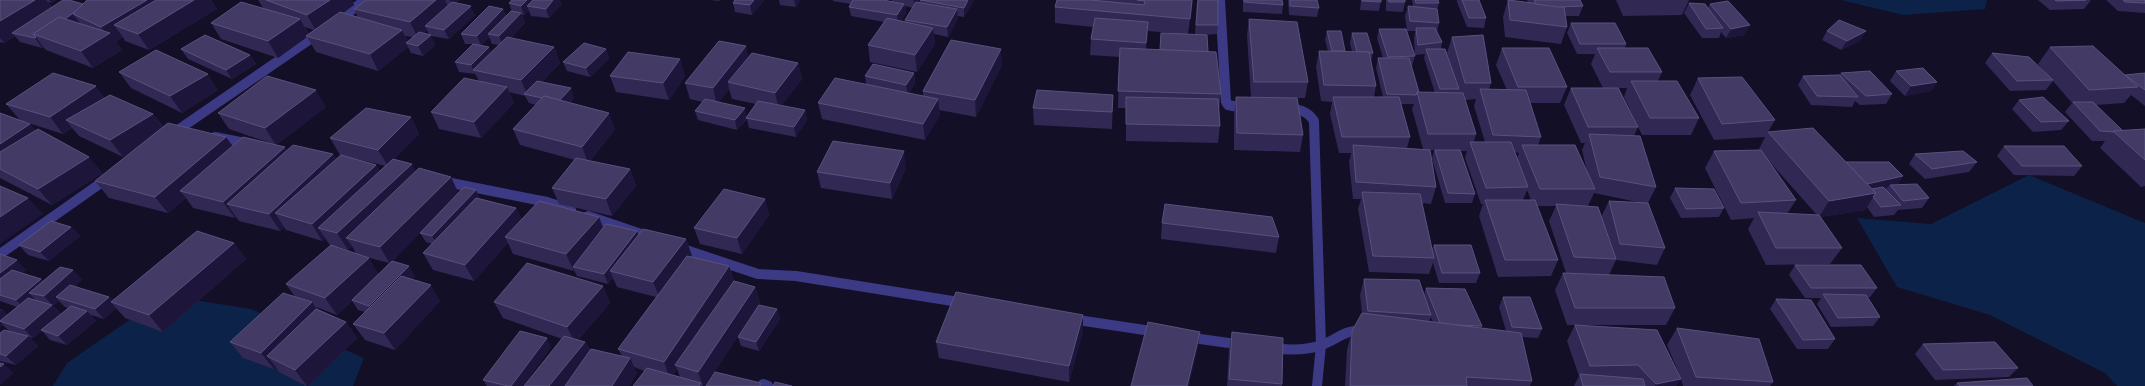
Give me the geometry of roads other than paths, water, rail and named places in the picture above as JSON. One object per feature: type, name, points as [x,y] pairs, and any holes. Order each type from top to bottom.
[{"type":"street","points":[[165,139],[366,0]]},
{"type":"street","points":[[1220,0],[1226,102],[1228,105],[1237,108],[1257,109]]},
{"type":"street","points":[[1279,109],[1301,109],[1310,114],[1314,121],[1321,345],[1317,386]]},
{"type":"street","points":[[178,130],[262,146]]},
{"type":"street","points":[[0,254],[114,174]]},
{"type":"street","points":[[432,179],[547,202],[758,274],[796,276],[977,304]]},
{"type":"street","points":[[1063,318],[1284,350],[1321,345],[1342,333],[1355,329],[1378,331]]},
{"type":"water","points":[[1841,0],[1987,0],[1985,9],[1903,15]]},
{"type":"water","points":[[2029,175],[2145,223],[2145,386],[2117,386],[2105,373],[1990,315],[1897,287],[1857,218],[1931,224]]},
{"type":"water","points":[[194,300],[251,309],[364,358],[353,386],[53,386],[67,363],[138,314]]}]
